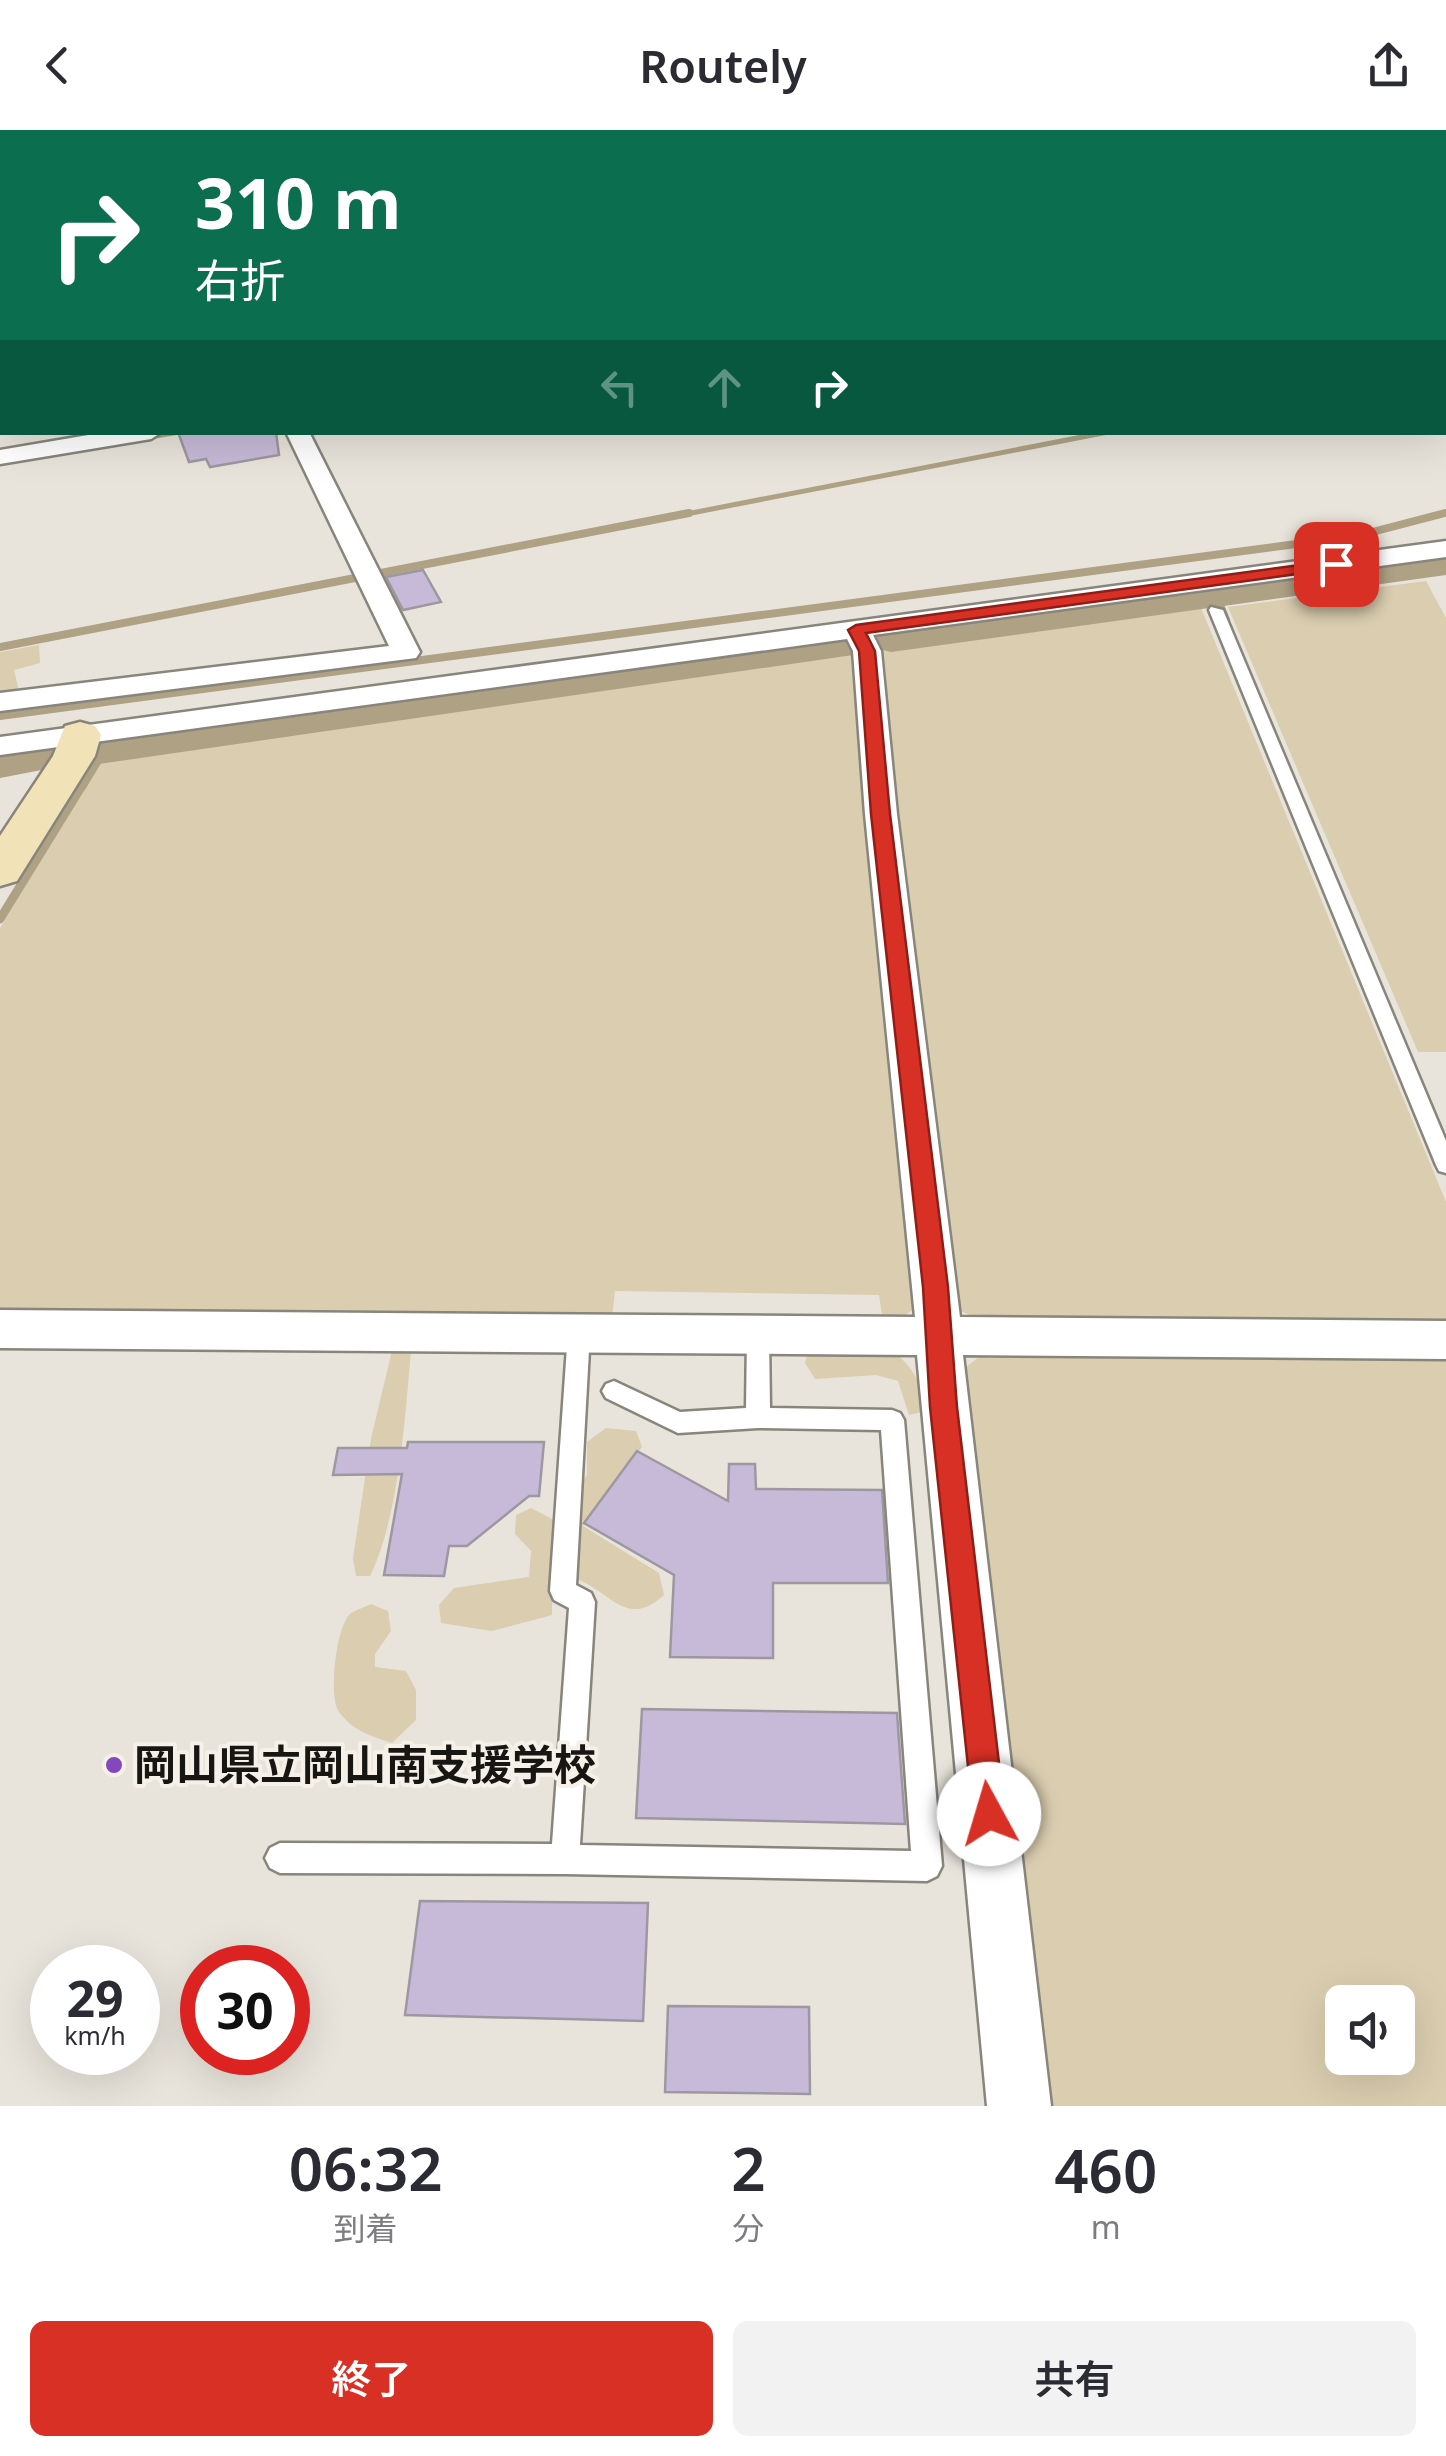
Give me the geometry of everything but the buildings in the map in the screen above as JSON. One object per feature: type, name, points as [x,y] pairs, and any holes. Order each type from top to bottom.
[{"type":"street","points":[[0,457],[134,435]]},
{"type":"street","points":[[0,746],[50,719],[406,652],[299,435]]},
{"type":"street","points":[[50,719],[856,630],[1446,549]]},
{"type":"street","points":[[856,630],[867,651],[881,814],[1019,2106]]},
{"type":"street","points":[[0,702],[32,697],[74,756],[0,871]]},
{"type":"street","points":[[0,1329],[1446,1340]]},
{"type":"lane","points":[[1216,610],[1446,1165]]},
{"type":"lane","points":[[565,1858],[582,1602],[563,1591],[579,1332]]},
{"type":"lane","points":[[758,1334],[758,1418]]},
{"type":"lane","points":[[280,1858],[565,1858],[927,1866],[892,1420],[758,1418],[678,1423],[614,1391]]},
{"type":"shaded area","points":[[1426,581],[1446,618],[1446,1052],[1418,1052],[1228,607]]},
{"type":"shaded area","points":[[1199,603],[1446,1202],[1446,1325],[975,1318],[959,1310],[949,1296],[878,647]]},
{"type":"shaded area","points":[[39,645],[40,663],[14,670],[20,695],[0,699],[0,652]]},
{"type":"shaded area","points":[[857,651],[918,1290],[914,1309],[899,1319],[883,1322],[879,1295],[615,1291],[612,1318],[0,1314],[0,928],[105,754]]},
{"type":"shaded area","points":[[394,1342],[411,1351],[394,1497],[370,1576],[356,1576],[353,1558],[371,1439]]},
{"type":"shaded area","points":[[988,1350],[1446,1351],[1446,2106],[1047,2106],[962,1370]]},
{"type":"shaded area","points":[[808,1351],[899,1356],[918,1381],[925,1411],[909,1415],[898,1381],[876,1375],[815,1379],[805,1363]]},
{"type":"shaded area","points":[[606,1428],[636,1431],[642,1447],[583,1526],[659,1573],[664,1595],[650,1605],[628,1608],[573,1578],[552,1588],[552,1615],[492,1631],[441,1623],[439,1605],[454,1588],[529,1577],[531,1551],[515,1534],[516,1515],[531,1508],[554,1520],[587,1475],[587,1442]]},
{"type":"shaded area","points":[[371,1604],[388,1611],[391,1631],[375,1654],[375,1667],[406,1671],[416,1690],[416,1720],[392,1743],[356,1728],[344,1718],[334,1692],[337,1647],[345,1621],[350,1614]]},
{"type":"waterway","points":[[144,438],[162,435]]},
{"type":"waterway","points":[[676,516],[1093,435]]},
{"type":"waterway","points":[[0,647],[689,513]]},
{"type":"waterway","points":[[0,716],[1357,536],[1445,513]]},
{"type":"waterway","points":[[1435,516],[1446,513]]},
{"type":"waterway","points":[[891,639],[1446,563]]},
{"type":"waterway","points":[[1216,595],[1226,620]]},
{"type":"waterway","points":[[99,749],[837,646]]},
{"type":"waterway","points":[[82,787],[105,749]]},
{"type":"waterway","points":[[0,763],[40,757]]},
{"type":"waterway","points":[[0,919],[83,784]]},
{"type":"place","name":"岡山県立岡山南支援学校","points":[[114,1765]]},
{"type":"route","points":[[989,1814],[944,1407],[935,1287],[897,968],[867,651],[856,630],[1336,564]]}]
